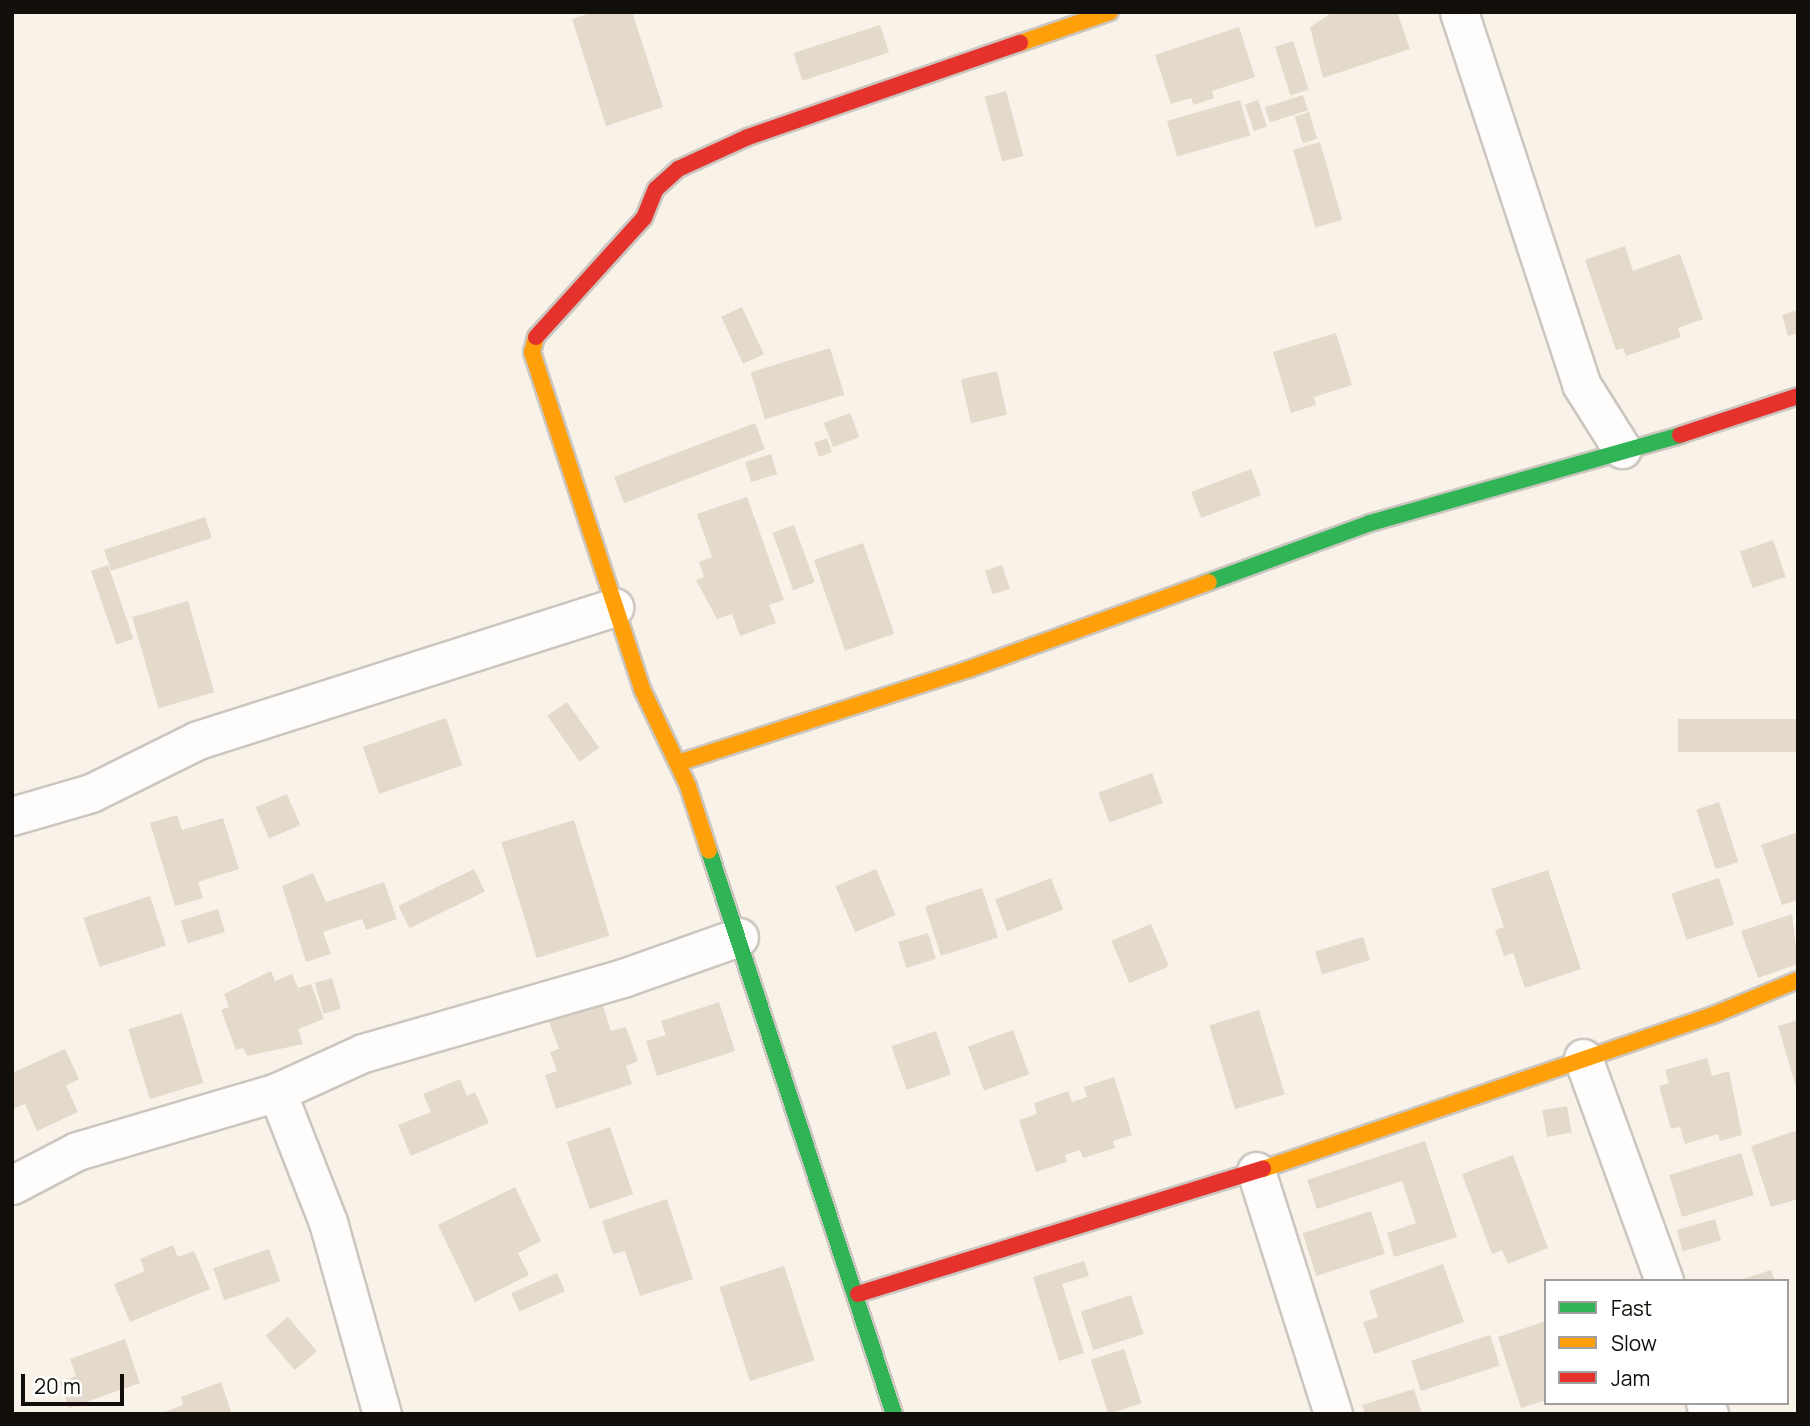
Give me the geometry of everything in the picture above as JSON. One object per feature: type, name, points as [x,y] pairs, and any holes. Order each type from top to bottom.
[{"type":"street","points":[[894,1414],[858,1294],[794,1115],[739,937],[678,763],[642,688],[539,386],[532,352],[538,329],[643,218],[656,189],[678,169],[748,137],[1035,24],[1110,12]]},
{"type":"street","points":[[1459,12],[1581,384],[1622,449]]},
{"type":"street","points":[[678,763],[970,669],[1370,523],[1622,449],[1754,414],[1798,396]]},
{"type":"street","points":[[12,816],[91,793],[198,740],[614,607]]},
{"type":"street","points":[[12,1185],[77,1151],[277,1092],[363,1053],[623,978],[739,937]]},
{"type":"street","points":[[858,1294],[1256,1171],[1583,1058],[1798,980]]},
{"type":"street","points":[[1583,1058],[1663,1279]]},
{"type":"street","points":[[277,1092],[328,1222],[382,1414]]},
{"type":"street","points":[[1256,1171],[1333,1414]]},
{"type":"building","points":[[594,12],[632,12],[663,107],[606,126],[572,19]]},
{"type":"building","points":[[1333,12],[1397,12],[1410,49],[1323,78],[1310,27]]},
{"type":"building","points":[[880,25],[889,53],[802,81],[793,53]]},
{"type":"building","points":[[1239,27],[1255,77],[1212,91],[1214,98],[1194,105],[1191,98],[1171,104],[1155,55]]},
{"type":"building","points":[[1293,41],[1309,90],[1291,95],[1275,47]]},
{"type":"building","points":[[1006,91],[1023,156],[1002,161],[985,97]]},
{"type":"building","points":[[1303,95],[1308,110],[1270,123],[1265,107]]},
{"type":"building","points":[[1240,100],[1250,136],[1177,157],[1167,121]]},
{"type":"building","points":[[1258,100],[1267,126],[1254,131],[1245,105]]},
{"type":"building","points":[[1309,112],[1317,139],[1303,143],[1295,116]]},
{"type":"building","points":[[1320,142],[1342,220],[1315,228],[1293,150]]},
{"type":"building","points":[[1625,246],[1633,271],[1680,254],[1703,319],[1678,328],[1681,337],[1626,356],[1623,348],[1616,350],[1585,260]]},
{"type":"building","points":[[742,307],[764,354],[743,364],[721,317]]},
{"type":"building","points":[[1798,310],[1798,333],[1788,336],[1782,315]]},
{"type":"building","points":[[1336,333],[1352,385],[1314,397],[1316,405],[1291,413],[1273,352]]},
{"type":"building","points":[[830,348],[844,395],[765,419],[751,372]]},
{"type":"building","points":[[997,371],[1007,415],[971,423],[961,379]]},
{"type":"building","points":[[850,413],[859,437],[833,447],[824,423]]},
{"type":"building","points":[[755,423],[765,449],[624,503],[614,477]]},
{"type":"building","points":[[827,438],[832,452],[819,457],[814,443]]},
{"type":"building","points":[[771,454],[777,474],[751,482],[745,462]]},
{"type":"building","points":[[1251,469],[1261,495],[1201,518],[1191,492]]},
{"type":"building","points":[[747,497],[784,600],[769,605],[776,623],[740,636],[732,614],[717,619],[696,580],[704,577],[699,562],[712,557],[697,514]]},
{"type":"building","points":[[205,517],[212,538],[111,571],[104,550]]},
{"type":"building","points":[[794,525],[815,582],[793,590],[772,533]]},
{"type":"building","points":[[1773,540],[1786,577],[1753,588],[1740,551]]},
{"type":"building","points":[[863,543],[894,634],[845,651],[814,560]]},
{"type":"building","points":[[108,565],[133,639],[116,645],[91,571]]},
{"type":"building","points":[[1002,565],[1010,589],[993,594],[985,571]]},
{"type":"building","points":[[188,601],[214,692],[158,708],[132,617]]},
{"type":"building","points":[[567,702],[599,748],[579,762],[547,716]]},
{"type":"building","points":[[446,718],[462,765],[379,794],[363,747]]},
{"type":"building","points":[[1678,719],[1798,719],[1798,752],[1678,752]]},
{"type":"building","points":[[1152,773],[1163,803],[1109,823],[1098,792]]},
{"type":"building","points":[[287,794],[300,825],[269,839],[256,807]]},
{"type":"building","points":[[1719,802],[1738,862],[1716,869],[1696,809]]},
{"type":"building","points":[[177,815],[182,830],[223,818],[239,869],[198,882],[203,898],[175,906],[150,823]]},
{"type":"building","points":[[574,820],[609,936],[537,958],[501,842]]},
{"type":"building","points":[[1798,832],[1798,900],[1782,905],[1761,845]]},
{"type":"building","points":[[474,869],[485,891],[409,928],[399,906]]},
{"type":"building","points":[[876,869],[896,915],[855,932],[835,886]]},
{"type":"building","points":[[1548,870],[1581,969],[1525,988],[1513,953],[1504,956],[1495,930],[1504,927],[1491,889]]},
{"type":"building","points":[[313,873],[326,902],[384,882],[397,919],[366,930],[362,919],[323,932],[331,954],[306,962],[282,886]]},
{"type":"building","points":[[1051,878],[1063,910],[1007,931],[995,900]]},
{"type":"building","points":[[1719,878],[1734,925],[1687,940],[1671,893]]},
{"type":"building","points":[[982,888],[998,937],[941,956],[925,907]]},
{"type":"building","points":[[150,896],[166,945],[99,967],[83,918]]},
{"type":"building","points":[[218,909],[225,932],[188,943],[181,920]]},
{"type":"building","points":[[1792,914],[1798,964],[1758,978],[1741,931]]},
{"type":"building","points":[[1151,924],[1169,966],[1129,983],[1111,941]]},
{"type":"building","points":[[928,933],[936,959],[906,968],[898,942]]},
{"type":"building","points":[[1363,937],[1370,960],[1322,975],[1315,952]]},
{"type":"building","points":[[271,971],[275,981],[292,974],[298,988],[311,984],[324,1019],[298,1029],[303,1044],[247,1056],[243,1048],[236,1050],[221,1010],[229,1007],[224,994]]},
{"type":"building","points":[[332,978],[341,1009],[324,1014],[315,983]]},
{"type":"building","points":[[719,1002],[735,1051],[657,1076],[646,1041],[666,1035],[661,1021]]},
{"type":"building","points":[[602,1003],[611,1031],[626,1027],[638,1061],[626,1066],[632,1084],[556,1109],[545,1075],[557,1071],[550,1052],[559,1049],[549,1021]]},
{"type":"building","points":[[1259,1010],[1285,1094],[1235,1109],[1209,1025]]},
{"type":"building","points":[[182,1013],[203,1083],[150,1099],[128,1029]]},
{"type":"building","points":[[1798,1020],[1798,1089],[1797,1090],[1778,1026]]},
{"type":"building","points":[[1013,1030],[1029,1074],[984,1091],[968,1046]]},
{"type":"building","points":[[936,1031],[951,1074],[907,1090],[892,1046]]},
{"type":"building","points":[[65,1049],[79,1079],[66,1086],[78,1112],[37,1131],[25,1104],[12,1109],[12,1073]]},
{"type":"building","points":[[1707,1058],[1712,1076],[1729,1071],[1742,1135],[1720,1141],[1718,1134],[1685,1144],[1680,1127],[1671,1129],[1659,1086],[1669,1083],[1665,1070]]},
{"type":"building","points":[[1114,1077],[1132,1135],[1113,1141],[1115,1148],[1083,1158],[1080,1150],[1065,1155],[1067,1162],[1036,1172],[1019,1120],[1037,1114],[1034,1103],[1068,1091],[1072,1102],[1087,1097],[1084,1087]]},
{"type":"building","points":[[460,1079],[467,1096],[475,1092],[489,1123],[411,1156],[398,1125],[431,1112],[423,1094]]},
{"type":"building","points":[[1567,1106],[1572,1133],[1547,1137],[1542,1110]]},
{"type":"building","points":[[610,1127],[633,1194],[590,1209],[567,1142]]},
{"type":"building","points":[[1798,1130],[1798,1199],[1771,1207],[1751,1146]]},
{"type":"building","points":[[1425,1141],[1457,1237],[1394,1257],[1387,1233],[1416,1223],[1402,1181],[1317,1209],[1307,1180]]},
{"type":"building","points":[[1741,1153],[1754,1195],[1682,1217],[1669,1175]]},
{"type":"building","points":[[1513,1155],[1548,1248],[1508,1264],[1502,1250],[1492,1254],[1462,1174]]},
{"type":"building","points":[[515,1187],[541,1241],[518,1253],[529,1275],[475,1302],[438,1225]]},
{"type":"building","points":[[667,1199],[693,1279],[640,1296],[625,1251],[613,1254],[602,1221]]},
{"type":"building","points":[[1371,1211],[1385,1254],[1316,1276],[1303,1233]]},
{"type":"building","points":[[1715,1219],[1721,1240],[1683,1251],[1677,1230]]},
{"type":"building","points":[[173,1245],[178,1257],[194,1251],[210,1289],[130,1322],[114,1284],[145,1271],[140,1259]]},
{"type":"building","points":[[269,1249],[280,1281],[224,1300],[213,1268]]},
{"type":"building","points":[[1084,1261],[1089,1276],[1062,1284],[1084,1353],[1059,1361],[1033,1277]]},
{"type":"building","points":[[1443,1264],[1464,1322],[1374,1354],[1363,1322],[1378,1317],[1369,1291]]},
{"type":"building","points":[[784,1266],[815,1360],[750,1381],[719,1287]]},
{"type":"building","points":[[1771,1270],[1774,1279],[1743,1279]]},
{"type":"building","points":[[557,1273],[565,1291],[519,1312],[511,1293]]},
{"type":"building","points":[[1131,1295],[1144,1334],[1093,1350],[1081,1311]]},
{"type":"building","points":[[288,1317],[317,1351],[295,1370],[266,1336]]},
{"type":"building","points":[[1544,1322],[1544,1401],[1521,1408],[1498,1337]]},
{"type":"building","points":[[1490,1335],[1500,1365],[1421,1391],[1411,1361]]},
{"type":"building","points":[[125,1339],[140,1383],[69,1408],[60,1382],[76,1376],[70,1359]]},
{"type":"building","points":[[1124,1349],[1142,1403],[1108,1414],[1091,1360]]},
{"type":"building","points":[[221,1382],[232,1414],[159,1414],[183,1405],[181,1397]]},
{"type":"building","points":[[1414,1389],[1422,1414],[1365,1414],[1362,1405]]},
{"type":"traffic: fast","points":[[1209,582],[1370,523],[1680,435]]},
{"type":"traffic: fast","points":[[709,851],[894,1414]]},
{"type":"traffic: slow","points":[[1020,43],[1110,12]]},
{"type":"traffic: slow","points":[[536,337],[532,352],[642,689],[688,786],[709,851]]},
{"type":"traffic: slow","points":[[678,763],[969,669],[1209,582]]},
{"type":"traffic: slow","points":[[1263,1169],[1713,1015],[1798,980]]},
{"type":"traffic: jam","points":[[536,337],[644,218],[656,189],[678,169],[748,137],[1020,43]]},
{"type":"traffic: jam","points":[[1680,435],[1798,396]]},
{"type":"traffic: jam","points":[[858,1294],[1263,1169]]}]
